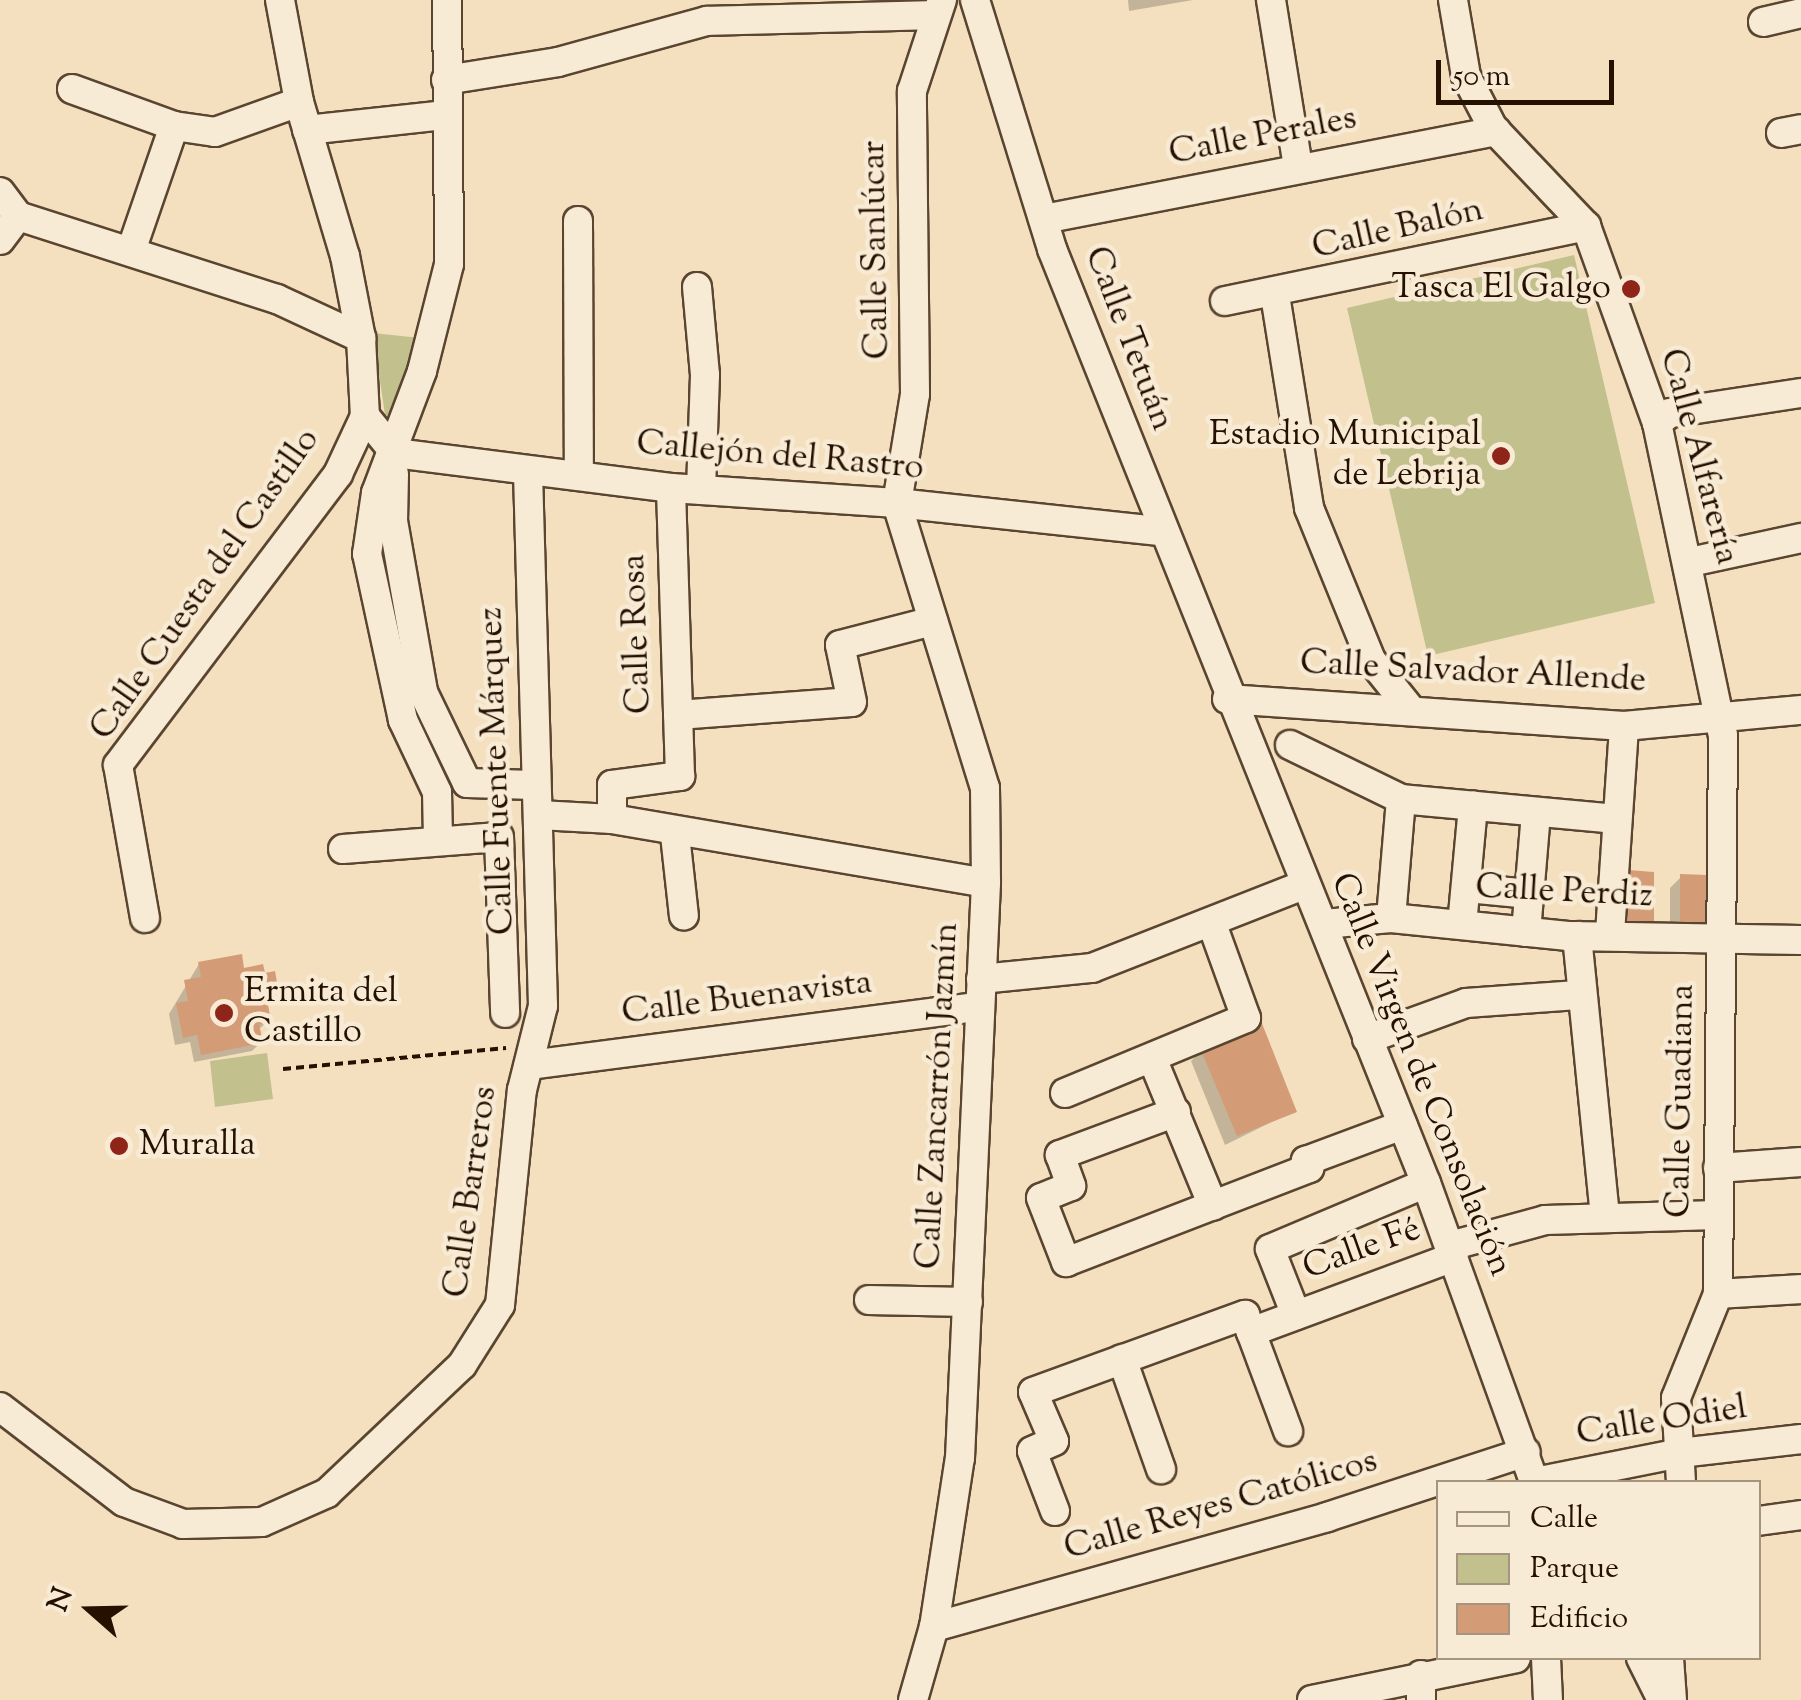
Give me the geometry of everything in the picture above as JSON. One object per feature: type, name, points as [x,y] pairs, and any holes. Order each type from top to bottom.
[{"type":"street","points":[[280,0],[299,102],[362,338],[365,416],[395,453],[393,521],[424,692],[467,783],[534,785]]},
{"type":"street","points":[[438,839],[437,792],[404,720],[366,554],[376,493],[395,453],[449,264],[446,0]]},
{"type":"street","name":"Calle Tetuán","points":[[975,0],[1044,220],[1160,531],[1228,699]]},
{"type":"street","points":[[1272,0],[1298,166]]},
{"type":"street","points":[[1453,0],[1466,76],[1497,131],[1586,226]]},
{"type":"street","points":[[446,80],[558,62],[707,20],[938,7]]},
{"type":"street","name":"Calle Sanlúcar","points":[[898,503],[915,394],[912,91],[938,7]]},
{"type":"street","points":[[1763,22],[1801,13]]},
{"type":"street","points":[[72,88],[174,126],[215,132],[299,102]]},
{"type":"street","points":[[307,130],[446,115]]},
{"type":"street","points":[[132,248],[174,126]]},
{"type":"street","name":"Calle Perales","points":[[1044,220],[1298,166],[1497,131]]},
{"type":"street","points":[[0,192],[18,216],[132,248],[277,299],[362,338]]},
{"type":"street","points":[[0,240],[18,216]]},
{"type":"street","points":[[578,222],[579,476]]},
{"type":"street","name":"Calle Balón","points":[[1225,301],[1275,296],[1586,226]]},
{"type":"street","name":"Calle Alfarería","points":[[1586,226],[1657,423],[1690,562],[1714,713]]},
{"type":"street","points":[[697,287],[705,375],[700,490]]},
{"type":"street","points":[[1275,296],[1309,508],[1372,660],[1412,710]]},
{"type":"street","points":[[1657,423],[1670,413],[1801,392]]},
{"type":"street","name":"Calle Cuesta del Castillo","points":[[145,918],[118,765],[338,474],[365,416]]},
{"type":"street","name":"Callejón del Rastro","points":[[395,453],[528,485],[579,476],[671,488],[898,503],[1160,531]]},
{"type":"street","name":"Calle Fuente Márquez","points":[[528,485],[543,1006],[529,1065]]},
{"type":"street","name":"Calle Rosa","points":[[612,819],[612,785],[680,776],[671,488]]},
{"type":"street","name":"Calle Zancarrón Jazmín","points":[[898,503],[985,788],[991,978],[976,1007],[960,1458],[934,1627],[913,1700]]},
{"type":"street","points":[[1690,562],[1801,538]]},
{"type":"street","points":[[678,715],[852,702],[840,645],[934,621]]},
{"type":"street","name":"Calle Salvador Allende","points":[[1228,699],[1624,726],[1714,713],[1801,710]]},
{"type":"street","name":"Calle Virgen de Consolación","points":[[1228,699],[1304,885],[1324,924],[1426,1183],[1534,1480]]},
{"type":"street","name":"Calle Guadiana","points":[[1682,1480],[1676,1398],[1718,1294],[1722,735],[1714,713]]},
{"type":"street","points":[[1610,933],[1624,726]]},
{"type":"street","points":[[1290,745],[1400,799],[1616,819]]},
{"type":"street","points":[[1392,918],[1400,799]]},
{"type":"street","points":[[1462,925],[1473,806]]},
{"type":"street","points":[[1526,932],[1536,812]]},
{"type":"street","points":[[539,815],[612,819],[675,834],[877,861],[909,874],[986,883]]},
{"type":"street","points":[[675,834],[684,916]]},
{"type":"street","points":[[343,849],[499,837],[505,1013]]},
{"type":"street","points":[[991,978],[1092,968],[1304,885]]},
{"type":"street","points":[[1466,888],[1529,894]]},
{"type":"street","name":"Calle Perdiz","points":[[1324,924],[1392,918],[1578,936],[1610,933],[1801,940]]},
{"type":"street","points":[[1064,1093],[1246,1018],[1212,924]]},
{"type":"street","points":[[1578,936],[1578,995],[1605,1215]]},
{"type":"street","points":[[1367,1039],[1466,1002],[1578,995]]},
{"type":"street","name":"Calle Buenavista","points":[[529,1065],[976,1007]]},
{"type":"street","points":[[1152,1058],[1213,1206]]},
{"type":"street","name":"Calle Barreros","points":[[0,1407],[124,1502],[183,1524],[262,1522],[327,1493],[462,1365],[500,1306],[529,1065]]},
{"type":"street","points":[[1176,1112],[1060,1155],[1072,1186],[1041,1198],[1066,1262],[1213,1206],[1403,1125]]},
{"type":"street","points":[[1718,1168],[1801,1162]]},
{"type":"street","points":[[1296,1315],[1270,1250],[1426,1183]]},
{"type":"street","name":"Calle Fé","points":[[1055,1511],[1032,1450],[1054,1440],[1034,1392],[1122,1359],[1248,1323],[1296,1315],[1452,1251],[1545,1220],[1605,1215],[1717,1215]]},
{"type":"street","points":[[1718,1294],[1801,1289]]},
{"type":"street","points":[[869,1300],[968,1302]]},
{"type":"street","points":[[1248,1323],[1288,1432]]},
{"type":"street","points":[[1122,1359],[1161,1469]]},
{"type":"street","name":"Calle Odiel","points":[[1545,1480],[1680,1453],[1801,1439]]},
{"type":"street","name":"Calle Reyes Católicos","points":[[1440,1480],[1526,1452]]},
{"type":"street","name":"Calle Reyes Católicos","points":[[934,1627],[1327,1517],[1436,1481]]},
{"type":"street","points":[[1761,1521],[1801,1514]]},
{"type":"street","points":[[1312,1700],[1421,1687],[1509,1660]]},
{"type":"street","points":[[1546,1660],[1548,1700]]},
{"type":"street","points":[[1642,1660],[1662,1700]]},
{"type":"street","points":[[1669,1660],[1672,1700]]},
{"type":"path","points":[[283,1069],[505,1047]]},
{"type":"green space","name":"Estadio Municipal de Lebrija","points":[[1574,255],[1655,603],[1428,656],[1347,308]]},
{"type":"green space","points":[[373,333],[420,338],[401,418],[385,415]]},
{"type":"green space","points":[[267,1053],[273,1099],[215,1107],[210,1061]]},
{"type":"building","points":[[1628,870],[1654,872],[1654,924],[1627,924]]},
{"type":"building","points":[[1680,874],[1708,875],[1707,925],[1680,925]]},
{"type":"building","name":"Ermita del Castillo","points":[[242,954],[244,968],[263,964],[265,973],[275,971],[278,988],[266,993],[271,1022],[259,1024],[263,1043],[201,1055],[197,1035],[183,1038],[176,1003],[188,1001],[184,980],[201,977],[198,962]]},
{"type":"building","points":[[1261,1021],[1297,1112],[1237,1136],[1200,1048]]},
{"type":"place","name":"Tasca El Galgo","points":[[1631,289]]},
{"type":"place","name":"Estadio Municipal de Lebrija","points":[[1501,456]]},
{"type":"place","name":"Ermita del Castillo","points":[[224,1013]]},
{"type":"place","name":"Muralla","points":[[119,1146]]}]
